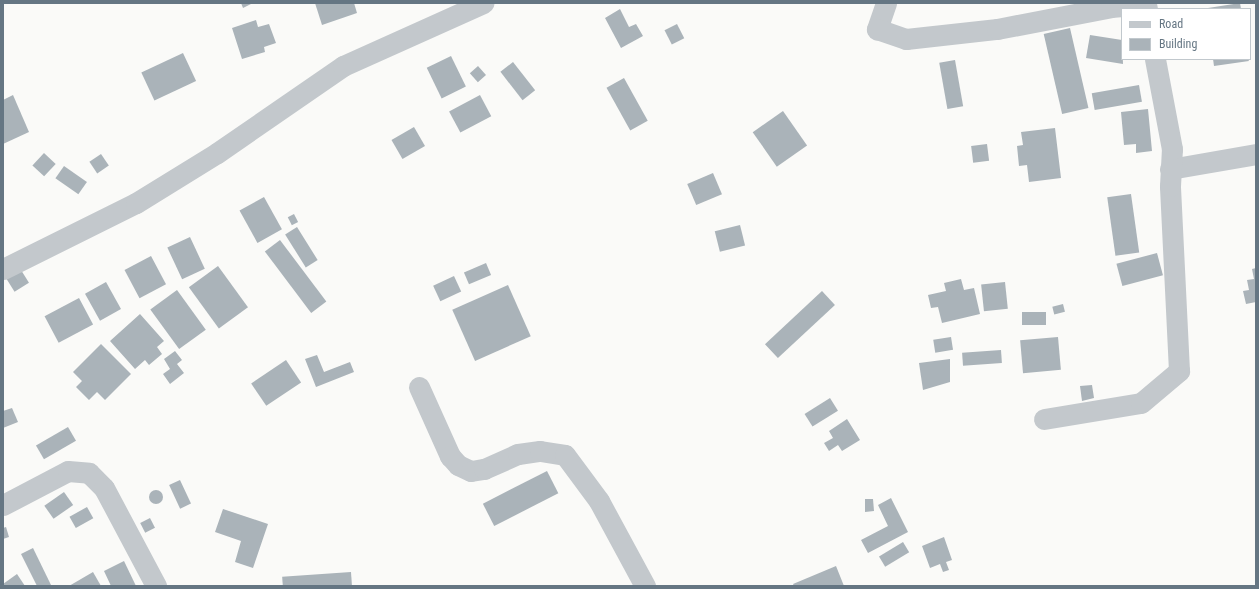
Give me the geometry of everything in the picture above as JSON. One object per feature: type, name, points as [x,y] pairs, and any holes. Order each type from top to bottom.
[{"type":"street","points":[[3,269],[136,203],[243,136],[343,66],[483,3]]},
{"type":"street","points":[[886,3],[877,29],[906,39],[997,29],[1111,7],[1146,4],[1147,8]]},
{"type":"street","points":[[1044,419],[1140,403],[1178,371],[1170,169],[1172,148],[1155,60]]},
{"type":"street","points":[[1170,169],[1256,154]]},
{"type":"street","points":[[419,387],[450,456],[458,465],[471,471],[484,469],[518,454],[540,451],[565,455],[599,500],[645,586]]},
{"type":"street","points":[[3,505],[68,471],[89,473],[104,488],[156,586]]},
{"type":"building","points":[[241,3],[253,3],[243,8]]},
{"type":"building","points":[[315,3],[354,3],[357,13],[322,25]]},
{"type":"building","points":[[1240,3],[1241,8],[1208,8]]},
{"type":"building","points":[[620,9],[629,27],[636,24],[643,36],[621,48],[605,18]]},
{"type":"building","points":[[256,20],[258,27],[269,24],[276,43],[264,47],[265,52],[242,59],[232,28]]},
{"type":"building","points":[[677,24],[684,38],[672,45],[665,30]]},
{"type":"building","points":[[1070,28],[1088,108],[1062,114],[1044,34]]},
{"type":"building","points":[[1090,35],[1121,40],[1121,60],[1123,60],[1123,64],[1086,58]]},
{"type":"building","points":[[183,53],[196,81],[154,101],[141,72]]},
{"type":"building","points":[[451,56],[466,87],[442,98],[427,68]]},
{"type":"building","points":[[955,60],[963,106],[947,109],[939,63]]},
{"type":"building","points":[[1213,60],[1249,61],[1214,66]]},
{"type":"building","points":[[513,62],[535,90],[523,100],[500,72]]},
{"type":"building","points":[[478,66],[486,75],[478,82],[470,73]]},
{"type":"building","points":[[624,78],[648,121],[630,131],[607,88]]},
{"type":"building","points":[[1139,85],[1142,102],[1095,110],[1092,93]]},
{"type":"building","points":[[13,95],[29,132],[3,144],[3,100]]},
{"type":"building","points":[[480,95],[491,116],[460,133],[449,111]]},
{"type":"building","points":[[1148,109],[1152,151],[1136,153],[1136,144],[1124,145],[1121,112]]},
{"type":"building","points":[[783,111],[807,145],[777,167],[753,132]]},
{"type":"building","points":[[414,127],[425,146],[402,159],[391,140]]},
{"type":"building","points":[[1055,128],[1061,178],[1029,182],[1027,165],[1019,166],[1017,146],[1023,145],[1021,132]]},
{"type":"building","points":[[987,144],[989,161],[973,163],[971,146]]},
{"type":"building","points":[[44,153],[56,164],[44,176],[32,165]]},
{"type":"building","points":[[101,154],[109,166],[97,173],[89,162]]},
{"type":"building","points":[[64,166],[87,182],[78,194],[55,178]]},
{"type":"building","points":[[713,173],[722,194],[696,205],[687,184]]},
{"type":"building","points":[[1131,194],[1139,252],[1115,256],[1107,197]]},
{"type":"building","points":[[264,197],[282,229],[257,243],[240,211]]},
{"type":"building","points":[[294,214],[298,222],[292,225],[288,217]]},
{"type":"building","points":[[740,225],[745,245],[720,252],[715,231]]},
{"type":"building","points":[[297,227],[318,260],[306,267],[285,234]]},
{"type":"building","points":[[190,237],[205,269],[182,279],[167,248]]},
{"type":"building","points":[[280,240],[326,301],[311,313],[265,251]]},
{"type":"building","points":[[1157,253],[1163,275],[1122,286],[1116,264]]},
{"type":"building","points":[[151,256],[166,284],[140,298],[125,270]]},
{"type":"building","points":[[486,263],[491,275],[469,284],[464,272]]},
{"type":"building","points":[[218,266],[248,307],[219,328],[189,287]]},
{"type":"building","points":[[1256,268],[1256,302],[1246,304],[1243,291],[1249,290],[1247,280],[1254,279],[1252,269]]},
{"type":"building","points":[[21,270],[29,283],[15,292],[7,279]]},
{"type":"building","points":[[454,276],[461,291],[440,301],[433,286]]},
{"type":"building","points":[[961,279],[964,290],[974,288],[980,314],[942,323],[938,307],[931,308],[928,295],[946,291],[944,283]]},
{"type":"building","points":[[106,282],[121,309],[100,321],[85,294]]},
{"type":"building","points":[[1005,282],[1008,309],[984,311],[981,285]]},
{"type":"building","points":[[508,285],[531,336],[475,361],[452,310]]},
{"type":"building","points":[[177,290],[206,330],[179,349],[150,309]]},
{"type":"building","points":[[822,291],[835,305],[778,358],[765,344]]},
{"type":"building","points":[[79,298],[93,324],[59,343],[45,316]]},
{"type":"building","points":[[1063,304],[1065,312],[1054,314],[1052,307]]},
{"type":"building","points":[[1022,312],[1046,312],[1046,325],[1022,325]]},
{"type":"building","points":[[140,314],[164,341],[157,347],[162,354],[149,365],[145,360],[135,369],[110,341]]},
{"type":"building","points":[[951,337],[953,350],[935,353],[933,340]]},
{"type":"building","points":[[1058,337],[1061,370],[1023,373],[1020,340]]},
{"type":"building","points":[[101,344],[131,374],[105,400],[97,392],[89,400],[76,387],[82,381],[73,372]]},
{"type":"building","points":[[1001,350],[1002,363],[963,366],[962,353]]},
{"type":"building","points":[[175,351],[182,360],[177,364],[184,373],[170,384],[163,374],[170,369],[164,359]]},
{"type":"building","points":[[317,355],[324,372],[350,362],[354,372],[316,387],[305,359]]},
{"type":"building","points":[[950,359],[950,382],[923,390],[919,363]]},
{"type":"building","points":[[286,360],[301,382],[266,406],[251,383]]},
{"type":"building","points":[[1092,385],[1094,398],[1082,401],[1080,386]]},
{"type":"building","points":[[830,398],[838,411],[813,427],[805,414]]},
{"type":"building","points":[[12,408],[18,422],[3,428],[3,411]]},
{"type":"building","points":[[847,419],[860,440],[842,451],[838,445],[829,451],[824,443],[833,438],[829,431]]},
{"type":"building","points":[[68,427],[76,441],[44,459],[36,446]]},
{"type":"building","points":[[547,471],[558,493],[494,526],[483,504]]},
{"type":"building","points":[[180,480],[191,504],[180,509],[169,485]]},
{"type":"building","points":[[156,490],[161,492],[163,497],[161,502],[156,504],[151,502],[149,497],[151,492]]},
{"type":"building","points":[[64,492],[73,505],[54,519],[44,506]]},
{"type":"building","points":[[891,498],[908,532],[868,553],[861,540],[888,526],[878,505]]},
{"type":"building","points":[[865,499],[873,499],[874,511],[865,512]]},
{"type":"building","points":[[87,507],[93,518],[76,528],[70,517]]},
{"type":"building","points":[[223,509],[268,524],[253,568],[235,562],[241,541],[215,532]]},
{"type":"building","points":[[150,518],[155,528],[145,533],[140,523]]},
{"type":"building","points":[[6,527],[9,537],[3,539],[3,528]]},
{"type":"building","points":[[944,537],[952,560],[946,562],[949,570],[943,572],[940,564],[930,568],[922,546]]},
{"type":"building","points":[[903,542],[909,552],[885,567],[879,556]]},
{"type":"building","points":[[33,548],[51,585],[49,586],[37,586],[21,554]]},
{"type":"building","points":[[124,561],[136,586],[111,586],[104,571]]},
{"type":"building","points":[[836,566],[844,586],[794,586],[793,584]]},
{"type":"building","points":[[93,572],[101,586],[69,586]]},
{"type":"building","points":[[351,572],[352,585],[283,586],[282,577]]},
{"type":"building","points":[[17,574],[25,586],[3,586],[3,584]]}]
